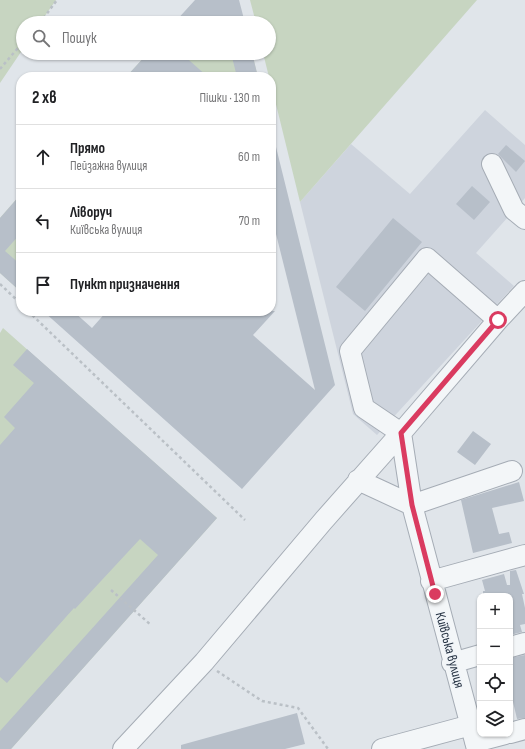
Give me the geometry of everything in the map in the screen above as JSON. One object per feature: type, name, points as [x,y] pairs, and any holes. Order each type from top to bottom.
[{"type":"street","points":[[492,164],[514,210],[525,219]]},
{"type":"street","points":[[401,433],[364,408],[350,351],[428,258],[498,320]]},
{"type":"street","points":[[123,749],[204,662],[358,480],[525,291]]},
{"type":"street","name":"Київська вулиця","points":[[401,433],[412,505],[474,739]]},
{"type":"street","points":[[358,480],[412,505],[512,471]]},
{"type":"street","points":[[431,581],[525,555]]},
{"type":"street","points":[[513,646],[525,642]]},
{"type":"street","points":[[453,662],[477,656]]},
{"type":"street","points":[[513,732],[525,729]]},
{"type":"street","points":[[382,749],[486,737]]},
{"type":"path","points":[[45,16],[57,0]]},
{"type":"path","points":[[0,69],[16,50]]},
{"type":"path","points":[[0,284],[16,299]]},
{"type":"path","points":[[33,316],[245,520]]},
{"type":"path","points":[[111,590],[150,625]]},
{"type":"path","points":[[204,662],[262,702],[298,708],[328,749]]},
{"type":"shaded area","points":[[485,110],[525,145],[525,198],[476,253],[514,286],[377,435],[353,414],[300,202],[351,144],[410,194]]},
{"type":"green space","points":[[0,0],[56,0],[45,16],[16,16],[16,59],[0,83]]},
{"type":"green space","points":[[250,0],[477,0],[300,202],[276,104],[276,72],[268,72],[265,60],[276,60],[276,16],[254,16]]},
{"type":"green space","points":[[142,60],[254,60],[257,72],[131,72]]},
{"type":"green space","points":[[16,200],[16,287],[0,273],[0,218]]},
{"type":"green space","points":[[3,328],[217,518],[11,749],[0,749],[0,333]]},
{"type":"building","points":[[195,0],[239,0],[243,16],[180,16]]},
{"type":"building","points":[[142,60],[189,60],[202,72],[131,72]]},
{"type":"building","points":[[233,60],[254,60],[257,72],[236,72]]},
{"type":"building","points":[[506,145],[525,161],[516,172],[498,154]]},
{"type":"building","points":[[276,147],[335,385],[242,489],[49,316],[79,316],[92,328],[103,316],[270,316],[253,335],[315,390],[276,234]]},
{"type":"building","points":[[472,186],[490,202],[474,220],[456,204]]},
{"type":"building","points":[[16,200],[16,239],[5,251],[16,261],[16,287],[0,273],[0,218]]},
{"type":"building","points":[[393,218],[422,242],[365,311],[336,287]]},
{"type":"building","points":[[27,349],[217,518],[11,749],[0,749],[0,731],[158,555],[140,539],[75,609],[74,608],[7,683],[0,677],[0,445],[15,428],[4,417],[34,383],[13,365]]},
{"type":"building","points":[[473,431],[491,444],[475,465],[457,452]]},
{"type":"building","points":[[519,482],[524,501],[492,508],[499,534],[509,532],[512,543],[473,553],[461,500]]},
{"type":"building","points":[[516,570],[524,594],[522,594],[525,608],[525,624],[520,625],[522,632],[513,634],[513,593],[483,593],[483,591],[485,591],[482,580],[504,574],[507,585],[510,585],[510,571]]},
{"type":"building","points":[[525,655],[525,718],[517,719],[513,702],[513,657]]},
{"type":"building","points":[[297,713],[305,744],[285,749],[181,749],[181,745]]},
{"type":"route","points":[[435,594],[412,505],[401,433],[498,320]]}]
